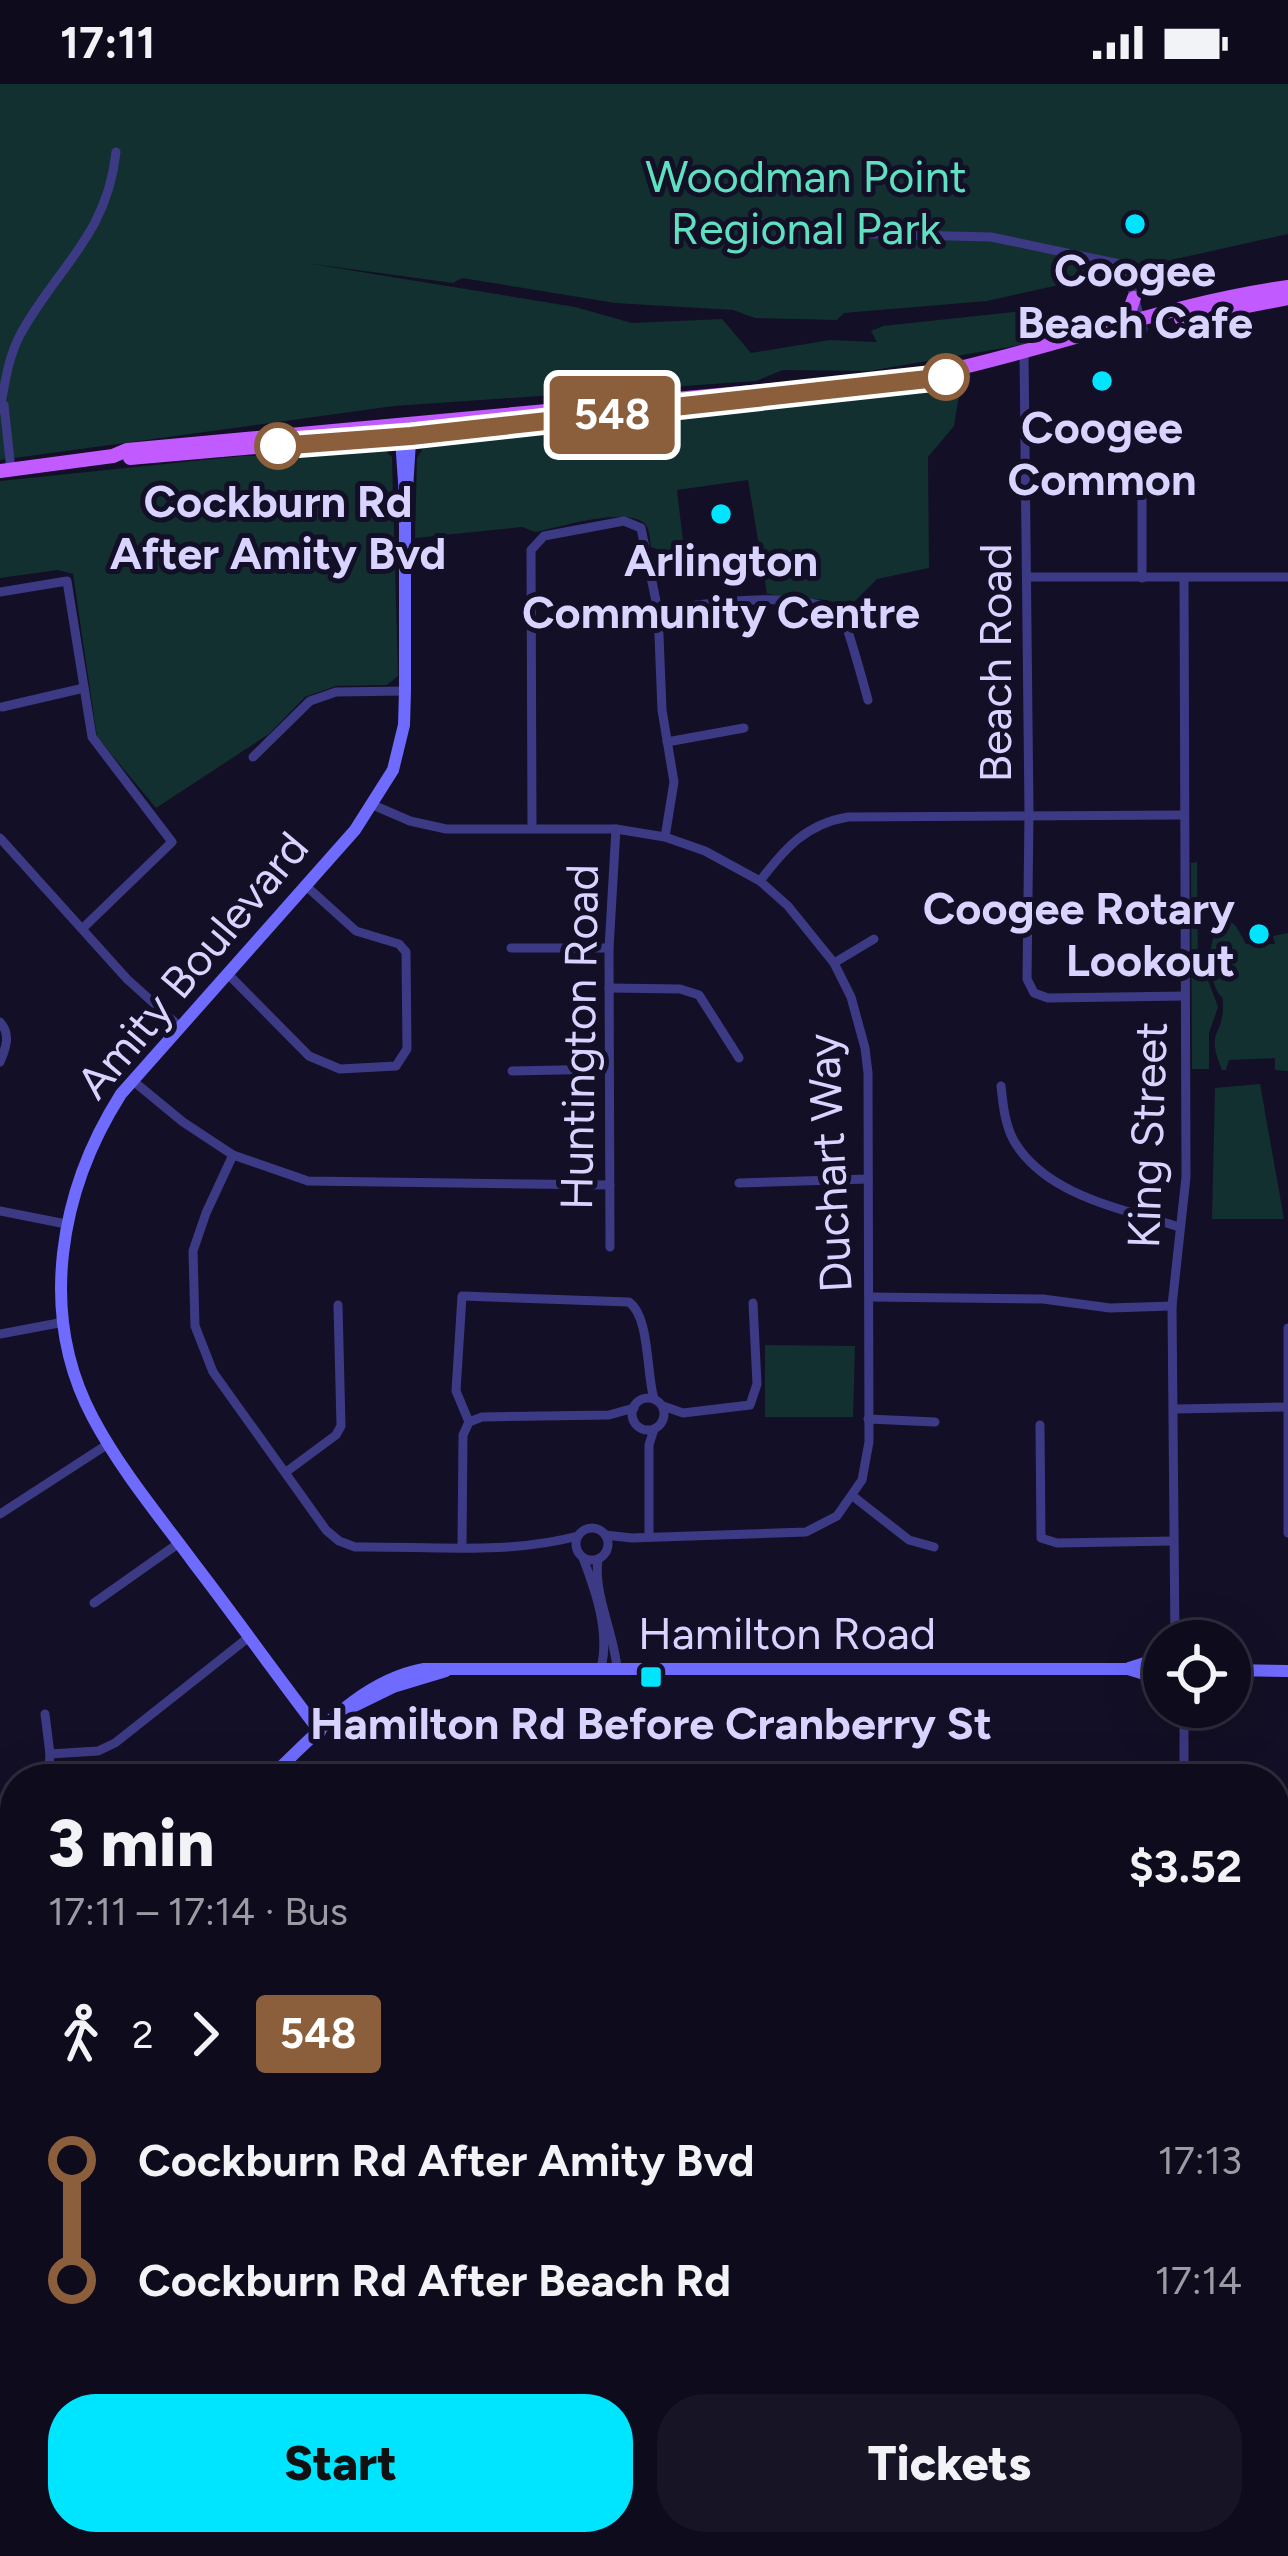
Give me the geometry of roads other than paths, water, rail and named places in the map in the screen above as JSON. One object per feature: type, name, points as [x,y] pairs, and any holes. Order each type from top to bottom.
[{"type":"main road","points":[[6,471],[113,456],[127,449],[405,430],[924,376],[1024,358],[1236,294],[1288,287]]},
{"type":"main road","points":[[1102,332],[1128,315],[1134,298]]},
{"type":"main road","points":[[1024,358],[1102,332],[1288,298]]},
{"type":"street","points":[[0,409],[17,341],[99,218],[114,178],[116,152]]},
{"type":"street","points":[[871,234],[991,236],[1125,265],[1142,325]]},
{"type":"street","name":"Beach Road","points":[[1024,358],[1029,814],[1025,972],[1034,993],[1048,998],[1185,996]]},
{"type":"street","points":[[3,394],[6,471]]},
{"type":"street","name":"Amity Boulevard","points":[[324,1728],[249,1637],[108,1444],[76,1377],[61,1280],[74,1187],[90,1148],[132,1079],[373,805],[393,770],[406,691],[405,430]]},
{"type":"street","points":[[1142,480],[1142,578]]},
{"type":"street","points":[[532,828],[530,550],[544,536],[624,521],[641,528],[658,610],[660,681],[674,801],[665,837]]},
{"type":"street","points":[[1027,577],[1288,577]]},
{"type":"street","name":"King Street","points":[[1172,1620],[1172,1306],[1186,1177],[1184,579]]},
{"type":"street","points":[[0,592],[67,581],[92,737],[172,842],[83,928]]},
{"type":"street","points":[[658,610],[749,598],[826,608],[843,620],[868,700]]},
{"type":"street","points":[[843,620],[871,602]]},
{"type":"street","points":[[2,707],[84,688]]},
{"type":"street","points":[[253,757],[310,701],[336,692],[406,691]]},
{"type":"street","points":[[667,742],[744,728]]},
{"type":"street","name":"Duchart Way","points":[[373,805],[410,821],[446,829],[616,829],[665,837],[705,851],[760,881],[804,923],[834,963],[851,997],[865,1048],[868,1419],[866,1468],[854,1497]]},
{"type":"street","points":[[760,881],[793,840],[836,819],[1184,815]]},
{"type":"street","name":"Huntington Road","points":[[610,1247],[609,948],[616,829]]},
{"type":"street","points":[[0,838],[128,979],[179,1026]]},
{"type":"street","points":[[227,973],[275,1018],[302,1052],[319,1061],[351,1070],[390,1069],[401,1061],[406,1049],[406,952],[399,944],[356,931],[305,885]]},
{"type":"street","points":[[834,963],[874,939]]},
{"type":"street","points":[[511,948],[609,948]]},
{"type":"street","points":[[609,988],[693,992],[704,1000],[740,1058]]},
{"type":"street","points":[[0,1022],[7,1047],[0,1062]]},
{"type":"street","points":[[512,1071],[609,1070]]},
{"type":"street","points":[[132,1079],[183,1122],[232,1154],[308,1180],[610,1185]]},
{"type":"street","points":[[1001,1087],[1005,1117],[1016,1144],[1046,1174],[1087,1197],[1179,1227]]},
{"type":"street","points":[[232,1154],[193,1251],[195,1326],[213,1372],[326,1530],[346,1545],[556,1542],[591,1528],[632,1538],[806,1532],[837,1516],[854,1497],[910,1540],[934,1547]]},
{"type":"street","points":[[740,1183],[868,1179]]},
{"type":"street","points":[[0,1211],[66,1224]]},
{"type":"street","points":[[469,1422],[456,1391],[462,1296],[629,1302],[643,1319],[646,1374],[658,1403],[658,1426],[649,1445],[649,1537]]},
{"type":"street","points":[[870,1297],[1172,1306]]},
{"type":"street","points":[[609,1415],[637,1426],[658,1426],[682,1413],[739,1409],[754,1400],[753,1303]]},
{"type":"street","points":[[286,1472],[336,1435],[341,1426],[338,1305]]},
{"type":"street","points":[[0,1334],[64,1322]]},
{"type":"street","points":[[1288,1328],[1288,1533]]},
{"type":"street","points":[[646,1374],[637,1404],[637,1426],[649,1445]]},
{"type":"street","points":[[462,1546],[463,1435],[469,1422],[482,1417],[609,1415],[637,1404],[658,1403],[682,1413]]},
{"type":"street","points":[[1175,1409],[1287,1407]]},
{"type":"street","points":[[868,1419],[935,1422]]},
{"type":"street","points":[[1040,1425],[1041,1538],[1057,1543],[1173,1541]]},
{"type":"street","points":[[0,1495],[5,1511],[108,1444]]},
{"type":"street","points":[[605,1534],[607,1549]]},
{"type":"street","points":[[578,1536],[603,1624],[606,1644],[601,1669]]},
{"type":"street","points":[[617,1668],[598,1586],[598,1559],[607,1549],[632,1538]]},
{"type":"street","points":[[556,1542],[598,1559]]},
{"type":"street","points":[[94,1603],[179,1543]]},
{"type":"street","points":[[50,1754],[98,1751],[115,1742],[249,1637]]},
{"type":"street","name":"Hamilton Road","points":[[1128,1669],[1143,1663]]},
{"type":"street","name":"Hamilton Road","points":[[284,1764],[361,1694],[424,1669],[1128,1669],[1143,1673]]},
{"type":"street","points":[[1251,1670],[1288,1670]]},
{"type":"street","points":[[45,1714],[49,1764]]},
{"type":"street","points":[[1184,1728],[1184,1764]]},
{"type":"place","name":"Coogee Beach Cafe","points":[[1135,224]]},
{"type":"place","name":"Coogee Common","points":[[1102,381]]},
{"type":"place","name":"Cockburn Rd After Amity Bvd","points":[[278,446]]},
{"type":"place","name":"Arlington Community Centre","points":[[721,514]]},
{"type":"place","name":"Coogee Rotary Lookout","points":[[1259,934]]},
{"type":"place","name":"Hamilton Rd Before Cranberry St","points":[[651,1677]]},
{"type":"park label","name":"Woodman Point Regional Park","points":[[806,202]]}]
